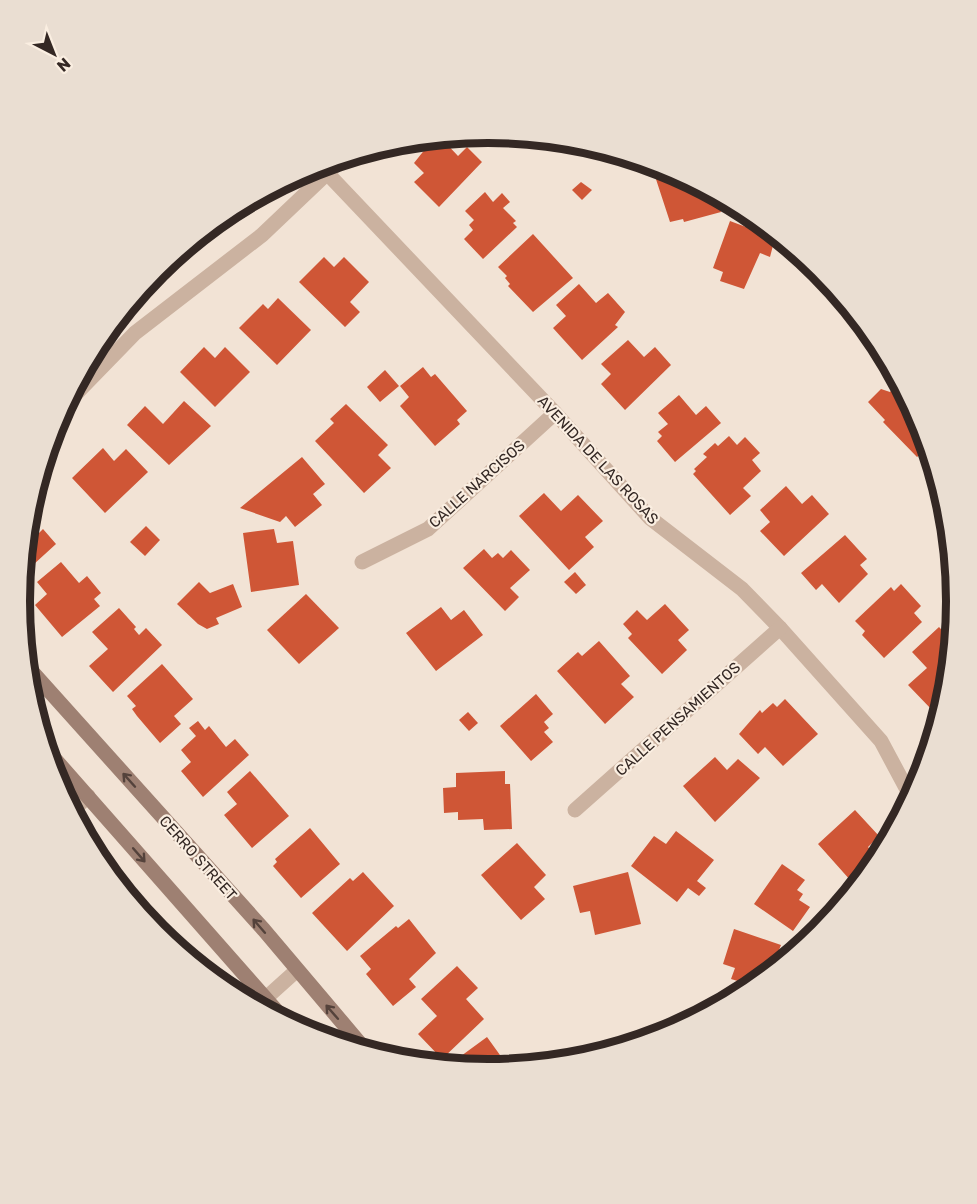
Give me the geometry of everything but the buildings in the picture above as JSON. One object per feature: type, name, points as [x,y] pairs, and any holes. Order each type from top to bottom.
[{"type":"street","points":[[85,385],[135,333],[262,236],[327,173]]},
{"type":"street","name":"AVENIDA DE LAS ROSAS","points":[[327,173],[555,413],[650,519],[742,589],[780,628],[881,741],[907,789]]},
{"type":"street","name":"CALLE NARCISOS","points":[[362,562],[428,529],[555,413]]},
{"type":"street","name":"CALLE PENSAMIENTOS","points":[[575,810],[780,628]]},
{"type":"street","name":"CERRO STREET","points":[[37,677],[264,930],[296,971],[358,1041]]},
{"type":"street","points":[[60,765],[256,997]]},
{"type":"street","points":[[77,806],[88,796]]},
{"type":"street","points":[[263,1001],[296,971]]}]
